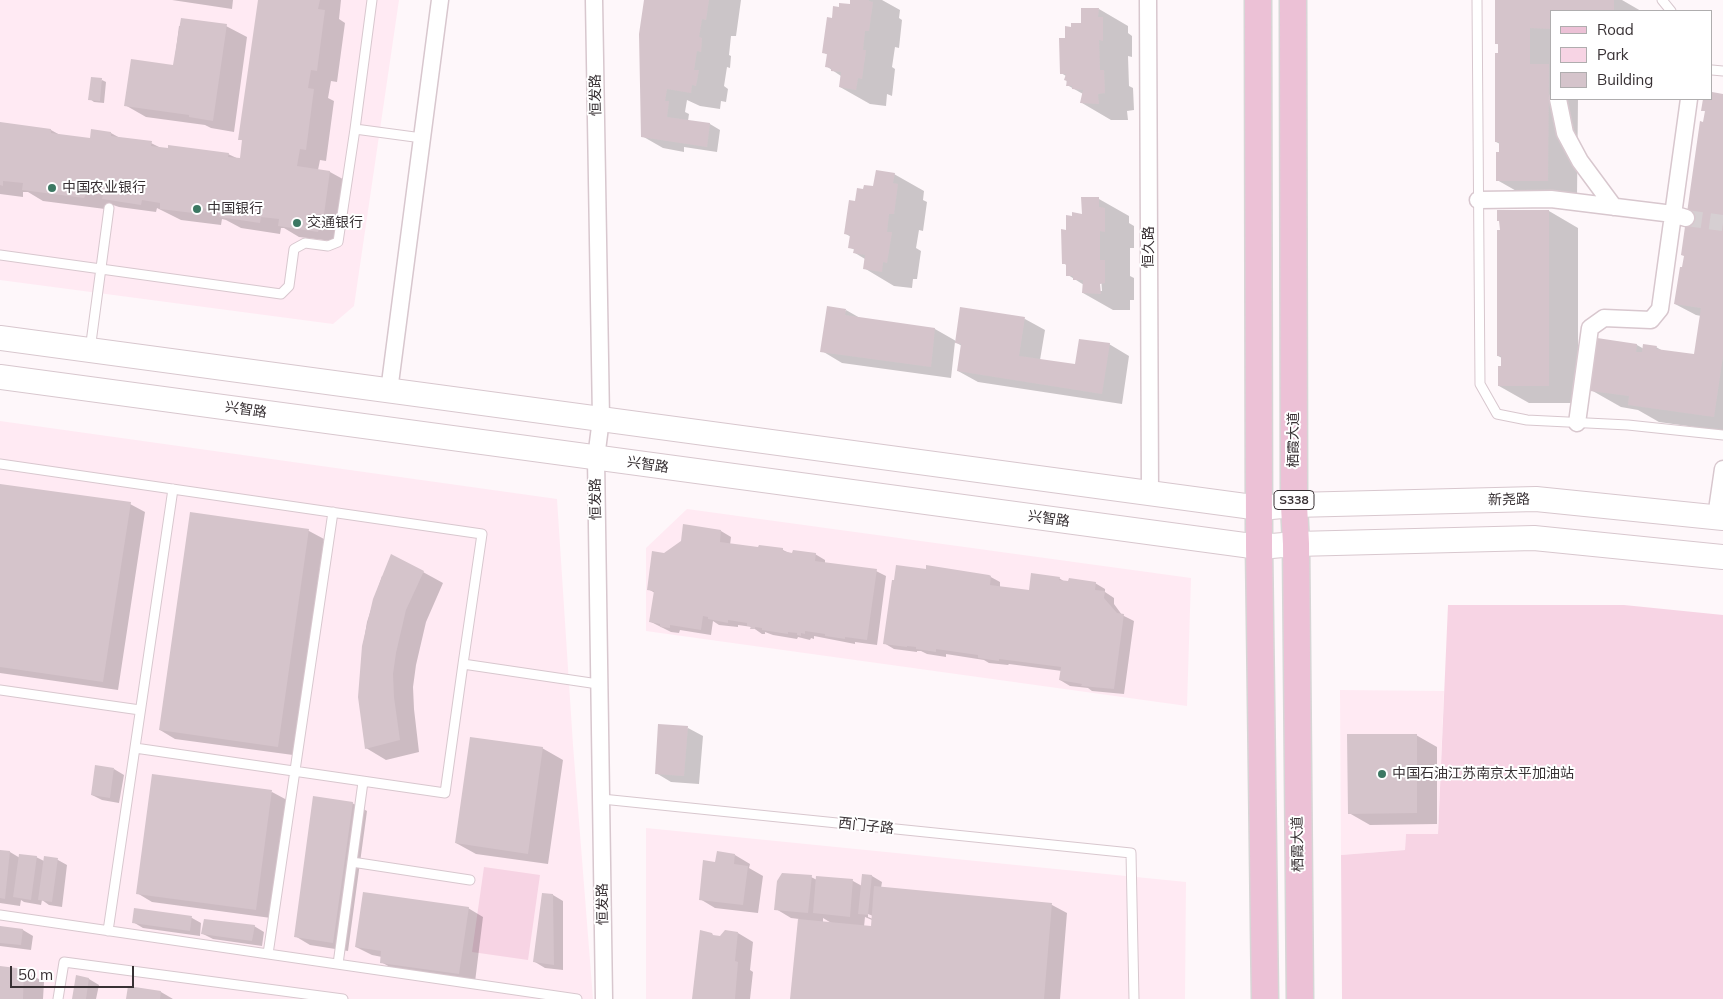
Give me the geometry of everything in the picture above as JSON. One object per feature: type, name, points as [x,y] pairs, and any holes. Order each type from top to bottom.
[{"type":"main road","name":"S338","points":[[1258,0],[1259,547],[1265,999]]},
{"type":"main road","name":"栖霞大道","points":[[1293,0],[1294,506],[1296,544],[1300,999]]},
{"type":"main road","points":[[0,338],[1260,508],[1294,506]]},
{"type":"main road","name":"兴智路","points":[[0,377],[1259,547],[1296,544]]},
{"type":"main road","name":"新尧路","points":[[1294,506],[1536,500],[1720,517]]},
{"type":"main road","points":[[1296,544],[1534,538],[1723,556]]},
{"type":"street","points":[[389,391],[440,0]]},
{"type":"street","name":"恒发路","points":[[594,0],[601,419],[596,458],[598,684],[602,799],[604,999]]},
{"type":"street","name":"恒久路","points":[[1148,0],[1150,493]]},
{"type":"street","points":[[1558,100],[1565,133],[1580,161],[1614,207]]},
{"type":"street","points":[[1577,423],[1590,328],[1604,318],[1651,320],[1660,309],[1680,216],[1689,100]]},
{"type":"street","points":[[1478,200],[1551,199],[1680,216]]},
{"type":"street","points":[[1720,517],[1723,468]]},
{"type":"lane","points":[[0,254],[281,294],[289,286],[294,248],[305,243],[328,246],[338,242],[372,0]]},
{"type":"lane","points":[[1477,0],[1480,384],[1497,414],[1527,420],[1628,425],[1723,435]]},
{"type":"lane","points":[[355,129],[422,138]]},
{"type":"lane","points":[[90,350],[109,208]]},
{"type":"lane","points":[[0,464],[482,534],[444,793],[135,748]]},
{"type":"lane","points":[[108,931],[172,489]]},
{"type":"lane","points":[[268,954],[333,512]]},
{"type":"lane","points":[[463,664],[598,684]]},
{"type":"lane","points":[[0,690],[140,710]]},
{"type":"lane","points":[[338,964],[363,782]]},
{"type":"lane","name":"西门子路","points":[[602,799],[1131,853],[1134,999]]},
{"type":"lane","points":[[352,862],[470,880]]},
{"type":"lane","points":[[0,915],[577,999]]},
{"type":"lane","points":[[58,999],[64,962],[343,999]]},
{"type":"shaded area","points":[[0,0],[399,0],[354,306],[333,324],[0,280]]},
{"type":"shaded area","points":[[0,421],[557,499],[573,745],[593,999],[0,999]]},
{"type":"shaded area","points":[[687,509],[1191,578],[1187,706],[646,631],[646,548]]},
{"type":"shaded area","points":[[1340,690],[1444,691],[1438,834],[1406,834],[1405,850],[1341,855]]},
{"type":"shaded area","points":[[646,828],[1186,882],[1185,999],[646,999]]},
{"type":"green space","points":[[1448,605],[1624,605],[1723,615],[1723,999],[1342,999],[1341,855],[1405,850],[1406,834],[1438,834]]},
{"type":"green space","points":[[484,867],[540,875],[528,960],[472,952]]},
{"type":"building","points":[[258,0],[320,0],[318,9],[325,10],[317,71],[311,70],[308,88],[314,89],[306,150],[300,149],[297,166],[330,171],[322,229],[319,229],[318,232],[278,226],[279,219],[261,217],[260,223],[219,217],[220,211],[202,208],[201,214],[160,209],[160,203],[142,200],[141,205],[102,199],[103,195],[87,192],[84,198],[22,190],[23,183],[3,181],[3,186],[0,185],[0,122],[51,129],[51,133],[90,138],[91,129],[111,132],[111,136],[152,141],[151,146],[168,148],[168,145],[229,153],[228,157],[240,158],[242,140],[238,140]]},
{"type":"building","points":[[644,0],[709,0],[706,20],[702,19],[699,37],[702,38],[701,52],[697,51],[694,70],[699,70],[696,86],[692,85],[691,93],[667,89],[665,101],[669,101],[667,117],[710,123],[707,147],[641,137],[639,34]]},
{"type":"building","points":[[850,0],[869,0],[873,2],[869,31],[865,31],[863,50],[866,50],[862,79],[858,78],[856,90],[839,87],[841,72],[831,71],[831,68],[825,67],[827,54],[822,53],[827,17],[832,18],[833,6],[839,7],[839,3],[850,4]]},
{"type":"building","points":[[1495,0],[1614,0],[1614,10],[1550,10],[1550,29],[1530,28],[1530,64],[1549,64],[1548,181],[1496,181],[1496,152],[1499,152],[1499,142],[1495,142],[1495,53],[1498,53],[1498,44],[1495,44]]},
{"type":"building","points":[[1081,8],[1099,8],[1098,17],[1103,17],[1103,41],[1099,40],[1100,70],[1104,70],[1105,93],[1098,94],[1099,104],[1080,103],[1083,90],[1072,89],[1072,86],[1066,86],[1067,81],[1064,80],[1066,74],[1060,74],[1059,38],[1065,38],[1065,26],[1071,27],[1071,23],[1081,23]]},
{"type":"building","points":[[181,18],[227,24],[213,121],[189,117],[189,115],[124,106],[131,59],[173,65]]},
{"type":"building","points":[[91,77],[102,78],[100,101],[88,100]]},
{"type":"building","points":[[1713,92],[1723,94],[1723,356],[1714,417],[1628,405],[1629,396],[1590,391],[1597,338],[1637,344],[1636,352],[1642,352],[1643,344],[1657,346],[1656,349],[1694,354],[1701,308],[1674,304],[1680,267],[1682,267],[1684,256],[1681,255],[1700,121],[1703,122],[1705,111],[1701,111],[1703,100],[1713,100]]},
{"type":"building","points":[[876,170],[895,173],[893,183],[898,184],[894,214],[889,214],[887,232],[892,232],[887,263],[883,262],[882,272],[863,269],[865,255],[853,253],[854,249],[848,248],[850,235],[844,234],[849,200],[855,201],[857,188],[863,189],[864,185],[873,186]]},
{"type":"building","points":[[1081,197],[1099,197],[1099,207],[1105,208],[1105,232],[1100,231],[1100,260],[1105,260],[1105,283],[1100,284],[1101,294],[1082,293],[1083,280],[1073,280],[1073,276],[1066,276],[1066,264],[1062,264],[1061,229],[1066,230],[1066,215],[1072,216],[1072,212],[1082,214]]},
{"type":"building","points":[[1497,210],[1549,210],[1549,386],[1498,386],[1498,366],[1501,366],[1501,356],[1497,356],[1497,230],[1500,230],[1499,221],[1497,221]]},
{"type":"building","points":[[827,306],[846,309],[845,315],[935,328],[931,367],[820,352]]},
{"type":"building","points":[[960,307],[1025,317],[1019,356],[1075,364],[1079,339],[1110,343],[1102,394],[957,371],[961,344],[955,343]]},
{"type":"building","points":[[0,484],[131,502],[103,682],[0,667]]},
{"type":"building","points":[[190,512],[309,529],[278,747],[159,730]]},
{"type":"building","points":[[683,524],[721,530],[720,542],[783,548],[783,551],[792,553],[793,550],[816,553],[815,561],[877,569],[867,640],[845,637],[845,639],[805,631],[805,634],[801,633],[801,636],[797,635],[797,633],[788,632],[788,634],[755,627],[755,629],[750,629],[751,626],[747,626],[747,623],[728,620],[728,623],[708,619],[708,617],[703,616],[701,630],[670,625],[670,628],[660,627],[660,624],[649,622],[654,591],[647,590],[652,551],[664,553],[681,541]]},
{"type":"building","points":[[391,554],[424,571],[406,610],[393,674],[400,740],[365,749],[358,697],[362,646],[373,599]]},
{"type":"building","points":[[896,565],[926,569],[926,565],[989,575],[991,576],[990,585],[1029,590],[1031,573],[1060,577],[1059,580],[1068,581],[1069,578],[1096,582],[1095,590],[1105,591],[1104,598],[1117,613],[1124,614],[1114,689],[1081,686],[1082,684],[1059,680],[1061,667],[999,659],[999,661],[978,658],[978,655],[936,649],[936,652],[916,649],[916,647],[883,644],[892,580],[894,580]]},
{"type":"building","points":[[658,724],[688,726],[684,776],[655,774]]},
{"type":"building","name":"中国石油江苏南京太平加油站","points":[[1347,734],[1417,734],[1417,813],[1348,814]]},
{"type":"building","points":[[470,737],[543,747],[528,854],[455,843]]},
{"type":"building","points":[[95,765],[114,768],[110,798],[91,795]]},
{"type":"building","points":[[152,774],[272,790],[256,910],[136,894]]},
{"type":"building","points":[[313,796],[353,802],[333,943],[294,937]]},
{"type":"building","points":[[0,850],[10,851],[5,899],[0,898]]},
{"type":"building","points":[[717,851],[735,854],[734,864],[748,866],[743,905],[699,900],[703,860],[715,862]]},
{"type":"building","points":[[19,854],[37,856],[31,900],[13,897]]},
{"type":"building","points":[[44,856],[58,858],[52,902],[38,900]]},
{"type":"building","points":[[782,873],[812,875],[808,913],[774,910],[777,881]]},
{"type":"building","points":[[862,874],[872,875],[868,915],[858,914]]},
{"type":"building","points":[[816,876],[853,879],[850,917],[813,913]]},
{"type":"building","points":[[874,886],[1052,903],[1044,999],[790,999],[798,919],[871,926]]},
{"type":"building","points":[[363,892],[469,907],[459,974],[380,963],[381,951],[355,947]]},
{"type":"building","points":[[542,893],[553,894],[554,965],[533,962]]},
{"type":"building","points":[[134,908],[192,916],[190,931],[132,923]]},
{"type":"building","points":[[204,919],[255,925],[252,941],[201,934]]},
{"type":"building","points":[[0,926],[23,929],[21,945],[0,943]]},
{"type":"building","points":[[700,930],[720,936],[725,930],[738,932],[735,961],[738,962],[735,999],[692,999]]},
{"type":"building","points":[[0,966],[24,969],[23,999],[0,999]]},
{"type":"building","points":[[76,975],[89,978],[86,999],[72,999]]},
{"type":"building","points":[[128,986],[161,991],[160,999],[126,999]]},
{"type":"tunnel","points":[[1686,218],[1723,223]]},
{"type":"place","name":"中国农业银行","points":[[52,188]]},
{"type":"place","name":"中国银行","points":[[197,209]]},
{"type":"place","name":"交通银行","points":[[297,223]]},
{"type":"place","name":"中国石油江苏南京太平加油站","points":[[1382,774]]}]
